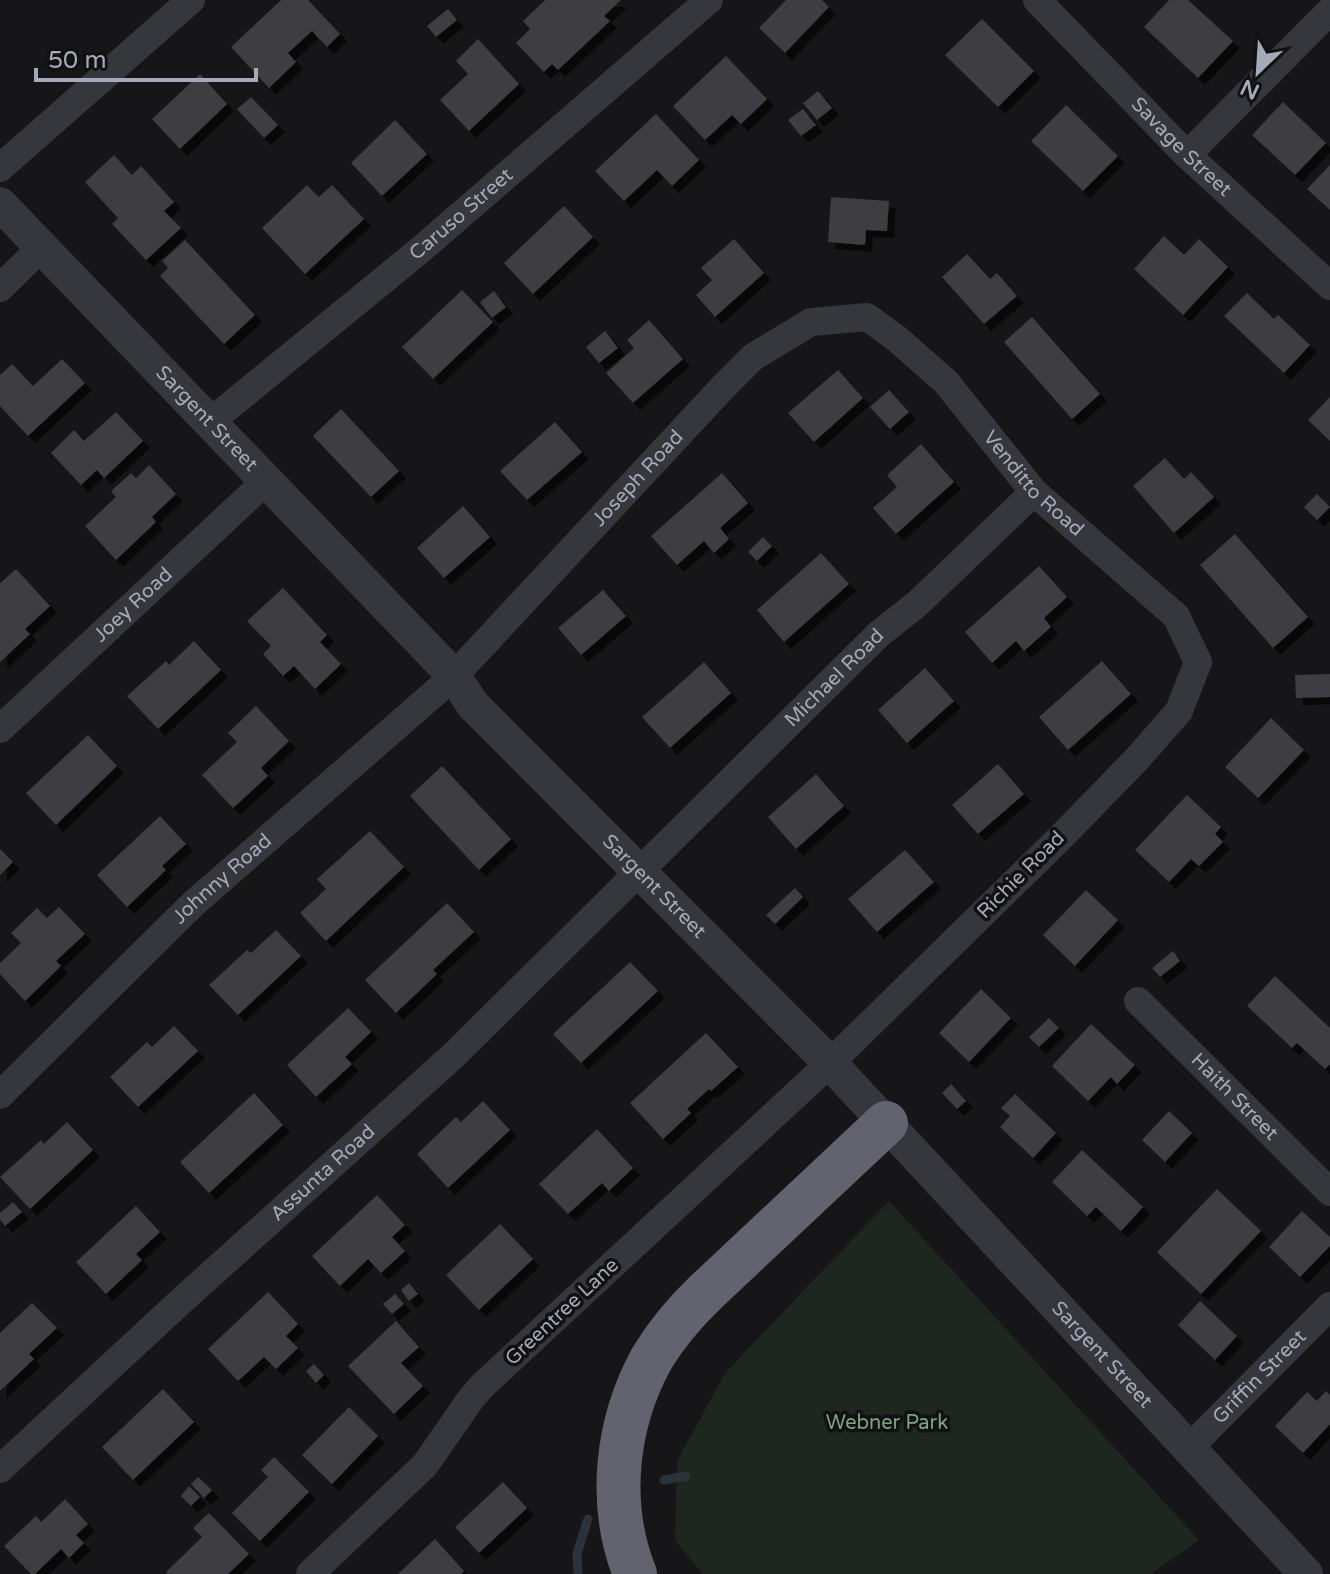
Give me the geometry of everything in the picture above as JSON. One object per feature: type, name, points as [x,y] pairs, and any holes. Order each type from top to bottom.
[{"type":"highway","points":[[635,1574],[623,1533],[619,1470],[622,1440],[630,1411],[653,1357],[696,1301],[886,1123]]},
{"type":"street","points":[[0,168],[191,0]]},
{"type":"street","name":"Caruso Street","points":[[210,422],[419,251],[709,0]]},
{"type":"street","name":"Savage Street","points":[[1037,0],[1187,155],[1330,286]]},
{"type":"street","points":[[1187,155],[1330,11]]},
{"type":"street","name":"Sargent Street","points":[[0,204],[454,676],[473,705],[830,1063],[1306,1574]]},
{"type":"street","points":[[0,288],[42,247]]},
{"type":"street","name":"Venditto Road","points":[[845,319],[867,317],[946,382],[1034,492],[1176,616],[1198,662],[1194,673]]},
{"type":"street","name":"Joseph Road","points":[[454,676],[753,357],[811,322],[845,319]]},
{"type":"street","name":"Joey Road","points":[[0,729],[266,481]]},
{"type":"street","name":"Michael Road","points":[[638,871],[879,634],[917,604],[1034,492]]},
{"type":"street","name":"Richie Road","points":[[830,1063],[1136,760],[1179,711],[1194,673]]},
{"type":"street","name":"Johnny Road","points":[[0,1095],[193,904],[454,676]]},
{"type":"street","name":"Assunta Road","points":[[0,1469],[455,1054],[638,871]]},
{"type":"street","name":"Haith Street","points":[[1138,1001],[1330,1192]]},
{"type":"street","name":"Greentree Lane","points":[[310,1574],[421,1469],[481,1387],[830,1063]]},
{"type":"street","name":"Griffin Street","points":[[1189,1448],[1330,1306]]},
{"type":"green space","name":"Webner Park","points":[[889,1201],[1199,1540],[1151,1574],[703,1574],[675,1541],[677,1461],[725,1373]]},
{"type":"building","points":[[281,0],[308,0],[340,34],[327,47],[312,31],[288,53],[296,62],[269,88],[231,47]]},
{"type":"building","points":[[545,0],[621,0],[604,16],[610,21],[558,70],[552,64],[544,72],[516,43],[530,29],[523,21]]},
{"type":"building","points":[[786,0],[822,0],[829,7],[785,53],[759,28]]},
{"type":"building","points":[[1169,0],[1188,0],[1233,41],[1198,78],[1144,27]]},
{"type":"building","points":[[448,9],[457,20],[436,37],[427,26]]},
{"type":"building","points":[[982,19],[1034,71],[998,107],[945,55]]},
{"type":"building","points":[[478,39],[519,84],[469,131],[440,100],[468,74],[456,61]]},
{"type":"building","points":[[726,56],[767,99],[741,124],[732,115],[705,140],[673,106]]},
{"type":"building","points":[[200,74],[227,104],[180,149],[152,119]]},
{"type":"building","points":[[818,91],[832,108],[817,120],[803,103]]},
{"type":"building","points":[[251,97],[278,125],[264,138],[237,109]]},
{"type":"building","points":[[1283,102],[1326,143],[1295,175],[1252,135]]},
{"type":"building","points":[[1066,105],[1118,156],[1083,191],[1031,141]]},
{"type":"building","points":[[803,109],[816,125],[801,136],[788,120]]},
{"type":"building","points":[[656,114],[699,160],[672,186],[657,170],[624,201],[595,171]]},
{"type":"building","points":[[395,120],[427,154],[382,196],[351,163]]},
{"type":"building","points":[[114,155],[132,175],[141,166],[174,202],[164,211],[181,228],[146,260],[112,224],[118,218],[85,182]]},
{"type":"building","points":[[1330,165],[1330,210],[1307,189]]},
{"type":"building","points":[[307,185],[319,197],[332,185],[364,219],[305,274],[262,228]]},
{"type":"building","points":[[831,197],[889,201],[887,231],[866,230],[865,245],[828,242]]},
{"type":"building","points":[[564,206],[593,237],[533,294],[504,263]]},
{"type":"building","points":[[1164,236],[1184,255],[1199,239],[1228,267],[1183,315],[1134,269]]},
{"type":"building","points":[[734,239],[764,273],[715,317],[696,295],[712,280],[701,268]]},
{"type":"building","points":[[185,240],[255,315],[224,344],[160,276],[168,268],[162,261]]},
{"type":"building","points":[[967,254],[990,279],[997,273],[1017,296],[984,324],[942,277]]},
{"type":"building","points":[[462,290],[493,322],[433,379],[402,347]]},
{"type":"building","points":[[494,291],[506,307],[492,318],[480,302]]},
{"type":"building","points":[[1247,293],[1274,319],[1278,315],[1310,345],[1284,373],[1224,316]]},
{"type":"building","points":[[1032,317],[1100,394],[1072,419],[1004,342]]},
{"type":"building","points":[[649,320],[683,359],[633,403],[606,373],[634,348],[627,340]]},
{"type":"building","points":[[605,331],[618,348],[599,363],[586,347]]},
{"type":"building","points":[[62,359],[85,383],[28,436],[0,406],[0,375],[12,364],[33,386]]},
{"type":"building","points":[[838,370],[863,398],[814,442],[788,413]]},
{"type":"building","points":[[889,390],[909,412],[890,429],[870,407]]},
{"type":"building","points":[[1330,397],[1330,441],[1308,420]]},
{"type":"building","points":[[341,409],[399,471],[371,497],[313,436]]},
{"type":"building","points":[[116,412],[143,441],[104,478],[97,470],[81,485],[51,453],[74,430],[84,441]]},
{"type":"building","points":[[555,422],[582,452],[527,500],[500,471]]},
{"type":"building","points":[[921,444],[954,482],[896,534],[873,508],[897,487],[887,475]]},
{"type":"building","points":[[1165,458],[1184,479],[1191,472],[1214,497],[1174,533],[1133,486]]},
{"type":"building","points":[[149,465],[176,494],[152,517],[156,522],[116,560],[85,526],[116,497],[111,491],[131,473],[136,478]]},
{"type":"building","points":[[722,473],[748,503],[720,528],[729,539],[714,553],[704,541],[677,565],[651,536]]},
{"type":"building","points":[[1317,494],[1330,507],[1317,520],[1304,507]]},
{"type":"building","points":[[463,506],[490,537],[444,578],[417,548]]},
{"type":"building","points":[[1235,534],[1308,617],[1273,648],[1200,565]]},
{"type":"building","points":[[763,537],[772,546],[757,561],[748,552]]},
{"type":"building","points":[[821,553],[849,584],[784,642],[757,610]]},
{"type":"building","points":[[1039,566],[1067,597],[1044,618],[1051,627],[1024,651],[1016,641],[992,663],[965,632]]},
{"type":"building","points":[[16,569],[50,606],[25,629],[30,634],[0,662],[0,583]]},
{"type":"building","points":[[283,588],[327,635],[320,642],[341,664],[315,689],[294,666],[283,676],[263,654],[271,646],[247,621]]},
{"type":"building","points":[[603,590],[626,616],[581,655],[558,628]]},
{"type":"building","points":[[194,641],[221,670],[158,729],[127,696],[166,661],[169,665]]},
{"type":"building","points":[[1102,661],[1131,694],[1068,750],[1039,717]]},
{"type":"building","points":[[704,662],[731,693],[670,748],[642,717]]},
{"type":"building","points":[[925,668],[954,701],[907,743],[878,710]]},
{"type":"building","points":[[1330,674],[1330,697],[1296,698],[1295,675]]},
{"type":"building","points":[[256,706],[289,741],[261,768],[268,776],[233,808],[202,775],[237,742],[228,733]]},
{"type":"building","points":[[1271,718],[1304,750],[1258,798],[1225,767]]},
{"type":"building","points":[[88,735],[117,766],[56,825],[26,793]]},
{"type":"building","points":[[998,764],[1024,794],[978,834],[952,805]]},
{"type":"building","points":[[442,766],[511,839],[479,870],[410,796]]},
{"type":"building","points":[[816,774],[844,806],[796,849],[768,817]]},
{"type":"building","points":[[1187,795],[1221,827],[1215,834],[1223,842],[1199,866],[1191,859],[1169,882],[1135,850]]},
{"type":"building","points":[[160,816],[186,844],[162,866],[166,870],[127,907],[97,875]]},
{"type":"building","points":[[370,831],[404,867],[326,941],[300,913],[326,889],[317,879]]},
{"type":"building","points":[[0,849],[13,862],[0,875]]},
{"type":"building","points":[[905,850],[934,882],[877,932],[848,899]]},
{"type":"building","points":[[795,888],[803,897],[775,924],[766,915]]},
{"type":"building","points":[[1086,890],[1118,920],[1075,966],[1043,935]]},
{"type":"building","points":[[447,903],[474,932],[433,970],[437,974],[396,1013],[365,980]]},
{"type":"building","points":[[59,907],[85,934],[56,961],[61,966],[25,1001],[0,974],[0,963],[21,943],[11,933],[37,908],[47,918]]},
{"type":"building","points":[[276,930],[301,956],[238,1015],[209,985],[247,950],[251,953]]},
{"type":"building","points":[[1173,951],[1180,961],[1160,977],[1152,968]]},
{"type":"building","points":[[630,962],[658,991],[581,1063],[553,1034]]},
{"type":"building","points":[[1275,976],[1330,1028],[1330,1064],[1325,1069],[1297,1043],[1292,1048],[1247,1006]]},
{"type":"building","points":[[981,989],[1011,1018],[969,1062],[939,1033]]},
{"type":"building","points":[[348,1008],[371,1032],[345,1057],[352,1064],[316,1097],[287,1065]]},
{"type":"building","points":[[1049,1018],[1059,1028],[1039,1047],[1029,1037]]},
{"type":"building","points":[[1091,1024],[1135,1065],[1117,1084],[1111,1077],[1088,1101],[1052,1066]]},
{"type":"building","points":[[174,1026],[198,1051],[138,1107],[110,1077],[147,1042],[152,1047]]},
{"type":"building","points":[[706,1033],[738,1067],[687,1109],[691,1113],[663,1139],[630,1103]]},
{"type":"building","points":[[951,1084],[966,1101],[957,1109],[942,1093]]},
{"type":"building","points":[[254,1093],[283,1125],[209,1193],[180,1162]]},
{"type":"building","points":[[1015,1094],[1056,1133],[1033,1158],[1000,1127],[1010,1116],[1001,1108]]},
{"type":"building","points":[[483,1101],[510,1130],[448,1188],[417,1154],[456,1117],[461,1122]]},
{"type":"building","points":[[1169,1111],[1192,1133],[1165,1162],[1142,1140]]},
{"type":"building","points":[[67,1122],[93,1150],[30,1209],[0,1177],[41,1140],[44,1144]]},
{"type":"building","points":[[597,1129],[633,1168],[609,1191],[602,1183],[568,1214],[539,1184]]},
{"type":"building","points":[[1082,1150],[1143,1207],[1121,1231],[1096,1207],[1087,1216],[1052,1182]]},
{"type":"building","points":[[1217,1189],[1261,1231],[1201,1294],[1157,1252]]},
{"type":"building","points":[[377,1195],[405,1225],[392,1237],[405,1251],[381,1273],[368,1259],[340,1286],[312,1256]]},
{"type":"building","points":[[13,1202],[22,1212],[5,1226],[0,1213]]},
{"type":"building","points":[[136,1206],[160,1232],[136,1254],[142,1260],[106,1294],[76,1262]]},
{"type":"building","points":[[1302,1211],[1330,1237],[1330,1246],[1300,1277],[1269,1247]]},
{"type":"building","points":[[500,1224],[533,1259],[479,1310],[446,1275]]},
{"type":"building","points":[[409,1283],[418,1294],[409,1301],[401,1290]]},
{"type":"building","points":[[268,1292],[298,1324],[286,1336],[298,1348],[276,1369],[264,1357],[238,1381],[208,1349]]},
{"type":"building","points":[[395,1294],[404,1304],[392,1314],[383,1304]]},
{"type":"building","points":[[1200,1301],[1237,1336],[1215,1360],[1178,1325]]},
{"type":"building","points":[[32,1303],[57,1328],[29,1354],[34,1359],[0,1391],[0,1333]]},
{"type":"building","points":[[396,1321],[419,1347],[401,1363],[423,1386],[394,1414],[348,1366]]},
{"type":"building","points":[[314,1364],[324,1375],[316,1383],[306,1371]]},
{"type":"building","points":[[163,1389],[194,1422],[133,1480],[102,1447]]},
{"type":"building","points":[[1326,1391],[1330,1395],[1330,1424],[1303,1453],[1275,1426],[1307,1392],[1317,1401]]},
{"type":"building","points":[[349,1407],[378,1436],[332,1484],[302,1455]]},
{"type":"building","points":[[274,1457],[309,1492],[260,1541],[232,1513],[268,1477],[261,1470]]},
{"type":"building","points":[[198,1477],[212,1490],[204,1498],[191,1484]]},
{"type":"building","points":[[503,1482],[527,1508],[479,1553],[455,1527]]},
{"type":"building","points":[[189,1486],[200,1497],[191,1506],[181,1496]]},
{"type":"building","points":[[65,1499],[88,1524],[76,1535],[84,1543],[69,1558],[61,1549],[35,1574],[31,1574],[4,1546],[36,1516],[41,1522]]},
{"type":"building","points":[[209,1513],[249,1554],[228,1574],[168,1574],[166,1572],[202,1537],[193,1528]]},
{"type":"building","points":[[435,1539],[464,1571],[461,1574],[398,1574]]},
{"type":"waterway","points":[[664,1480],[686,1476]]},
{"type":"waterway","points":[[578,1574],[577,1553],[588,1519]]}]
